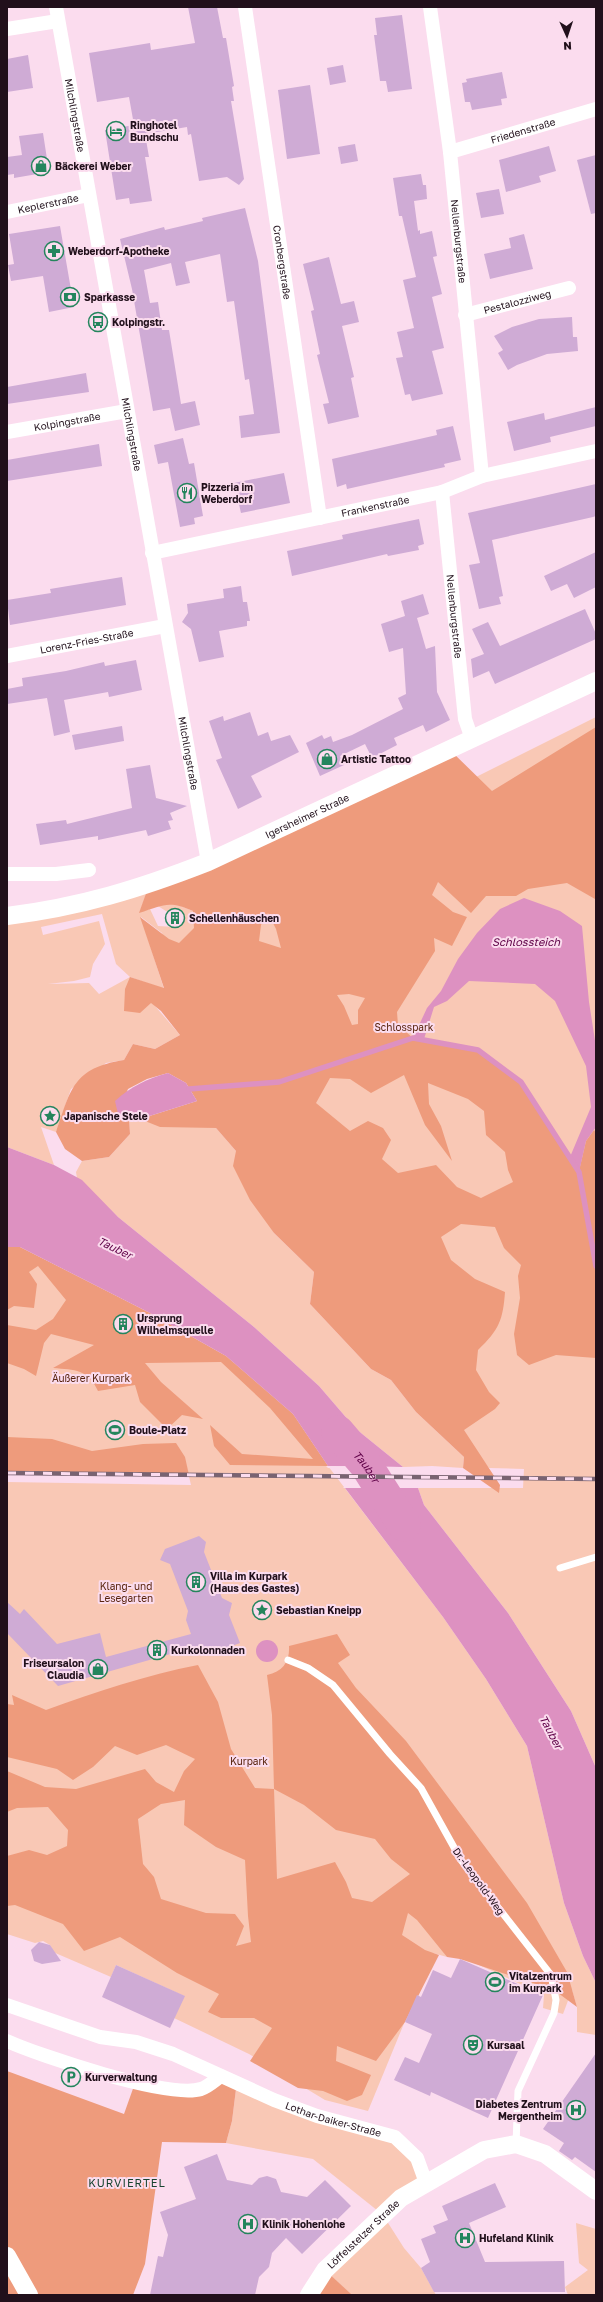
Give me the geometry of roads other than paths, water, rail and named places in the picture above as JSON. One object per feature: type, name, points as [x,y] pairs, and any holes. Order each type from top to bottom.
[{"type":"street","name":"Cronbergstraße","points":[[245,7],[320,518]]},
{"type":"street","name":"Nellenburgstraße","points":[[430,7],[450,152],[482,476]]},
{"type":"street","points":[[7,29],[57,14]]},
{"type":"street","name":"Milchlingstraße","points":[[57,14],[208,862]]},
{"type":"street","name":"Friedenstraße","points":[[450,152],[596,109]]},
{"type":"street","name":"Keplerstraße","points":[[7,212],[89,195]]},
{"type":"street","name":"Pestalozziweg","points":[[465,314],[569,288]]},
{"type":"street","name":"Kolpingstraße","points":[[7,432],[127,411]]},
{"type":"street","name":"Frankenstraße","points":[[152,553],[442,492],[482,476],[596,451]]},
{"type":"street","name":"Nellenburgstraße","points":[[442,492],[465,719],[472,739]]},
{"type":"street","name":"Lorenz-Fries-Straße","points":[[7,656],[165,626]]},
{"type":"street","name":"Igersheimer Straße","points":[[7,916],[88,902],[149,885],[208,862],[596,681]]},
{"type":"street","points":[[7,874],[56,874],[89,870]]},
{"type":"street","name":"Lothar-Daiker-Straße","points":[[7,2005],[100,2037],[136,2042],[173,2054],[317,2116],[394,2137],[417,2158],[426,2183]]},
{"type":"street","points":[[7,2041],[135,2083],[168,2090],[200,2089],[222,2076]]},
{"type":"street","points":[[516,2144],[545,2154],[596,2191]]},
{"type":"street","name":"Löffelstelzer Straße","points":[[309,2295],[325,2270],[401,2198],[484,2150],[516,2144]]},
{"type":"street","points":[[7,2256],[29,2295]]},
{"type":"lane","points":[[560,1568],[596,1557]]},
{"type":"lane","name":"Dr.-Leopold-Weg","points":[[288,1660],[308,1668],[333,1685],[390,1754],[421,1788],[461,1860],[551,1975],[556,2000],[554,2012],[518,2091],[516,2144]]},
{"type":"water","name":"Schlossteich","points":[[524,898],[560,911],[582,926],[589,1002],[596,1047],[596,1127],[586,1141],[579,1172],[570,1157],[591,1107],[586,1066],[555,1001],[535,984],[469,981],[447,1001],[434,1007],[424,1039],[413,1038],[427,1008],[441,991],[458,959],[477,933],[500,909]]},
{"type":"water","points":[[168,1073],[186,1083],[197,1101],[140,1119],[118,1114],[115,1101],[127,1091],[153,1078]]},
{"type":"water","points":[[7,1147],[54,1165],[82,1180],[118,1217],[254,1327],[319,1386],[356,1429],[403,1467],[328,1466],[293,1414],[226,1356],[150,1313],[20,1247],[7,1247]]},
{"type":"water","points":[[345,1488],[418,1488],[424,1505],[508,1613],[571,1711],[596,1768],[596,1983],[583,1956],[564,1903],[527,1746],[486,1679],[443,1617]]},
{"type":"water","points":[[263,1640],[271,1640],[278,1647],[278,1655],[271,1662],[263,1662],[256,1655],[256,1647]]},
{"type":"waterway","points":[[189,1089],[279,1082],[413,1038],[478,1050],[521,1082],[579,1172],[596,1266]]},
{"type":"waterway","name":"Tauber","points":[[338,1432],[366,1465],[404,1525]]},
{"type":"railway","points":[[7,1473],[596,1479]]},
{"type":"place","name":"Ringhotel Bundschu","points":[[116,131]]},
{"type":"place","name":"Bäckerei Weber","points":[[41,166]]},
{"type":"place","name":"Weberdorf-Apotheke","points":[[54,251]]},
{"type":"place","name":"Sparkasse","points":[[70,297]]},
{"type":"place","name":"Kolpingstr.","points":[[98,322]]},
{"type":"place","name":"Pizzeria im Weberdorf","points":[[187,493]]},
{"type":"place","name":"Artistic Tattoo","points":[[327,759]]},
{"type":"place","name":"Schellenhäuschen","points":[[175,918]]},
{"type":"place","name":"Japanische Stele","points":[[50,1116]]},
{"type":"place","name":"Ursprung Wilhelmsquelle","points":[[123,1324]]},
{"type":"place","name":"Boule-Platz","points":[[115,1430]]},
{"type":"place","name":"Villa im Kurpark (Haus des Gastes)","points":[[196,1582]]},
{"type":"place","name":"Sebastian Kneipp","points":[[262,1610]]},
{"type":"place","name":"Kurkolonnaden","points":[[157,1650]]},
{"type":"place","name":"Friseursalon Claudia","points":[[98,1669]]},
{"type":"place","name":"Vitalzentrum im Kurpark","points":[[495,1982]]},
{"type":"place","name":"Kursaal","points":[[473,2045]]},
{"type":"place","name":"Kurverwaltung","points":[[71,2077]]},
{"type":"place","name":"Diabetes Zentrum Mergentheim","points":[[576,2110]]},
{"type":"place","name":"Klinik Hohenlohe","points":[[248,2224]]},
{"type":"place","name":"Hufeland Klinik","points":[[465,2238]]},
{"type":"district","name":"KURVIERTEL","points":[[127,2183]]},
{"type":"park label","name":"Schlosspark","points":[[404,1027]]},
{"type":"park label","name":"Äußerer Kurpark","points":[[91,1378]]},
{"type":"park label","name":"Klang- und Lesegarten","points":[[126,1592]]},
{"type":"park label","name":"Kurpark","points":[[249,1761]]}]
